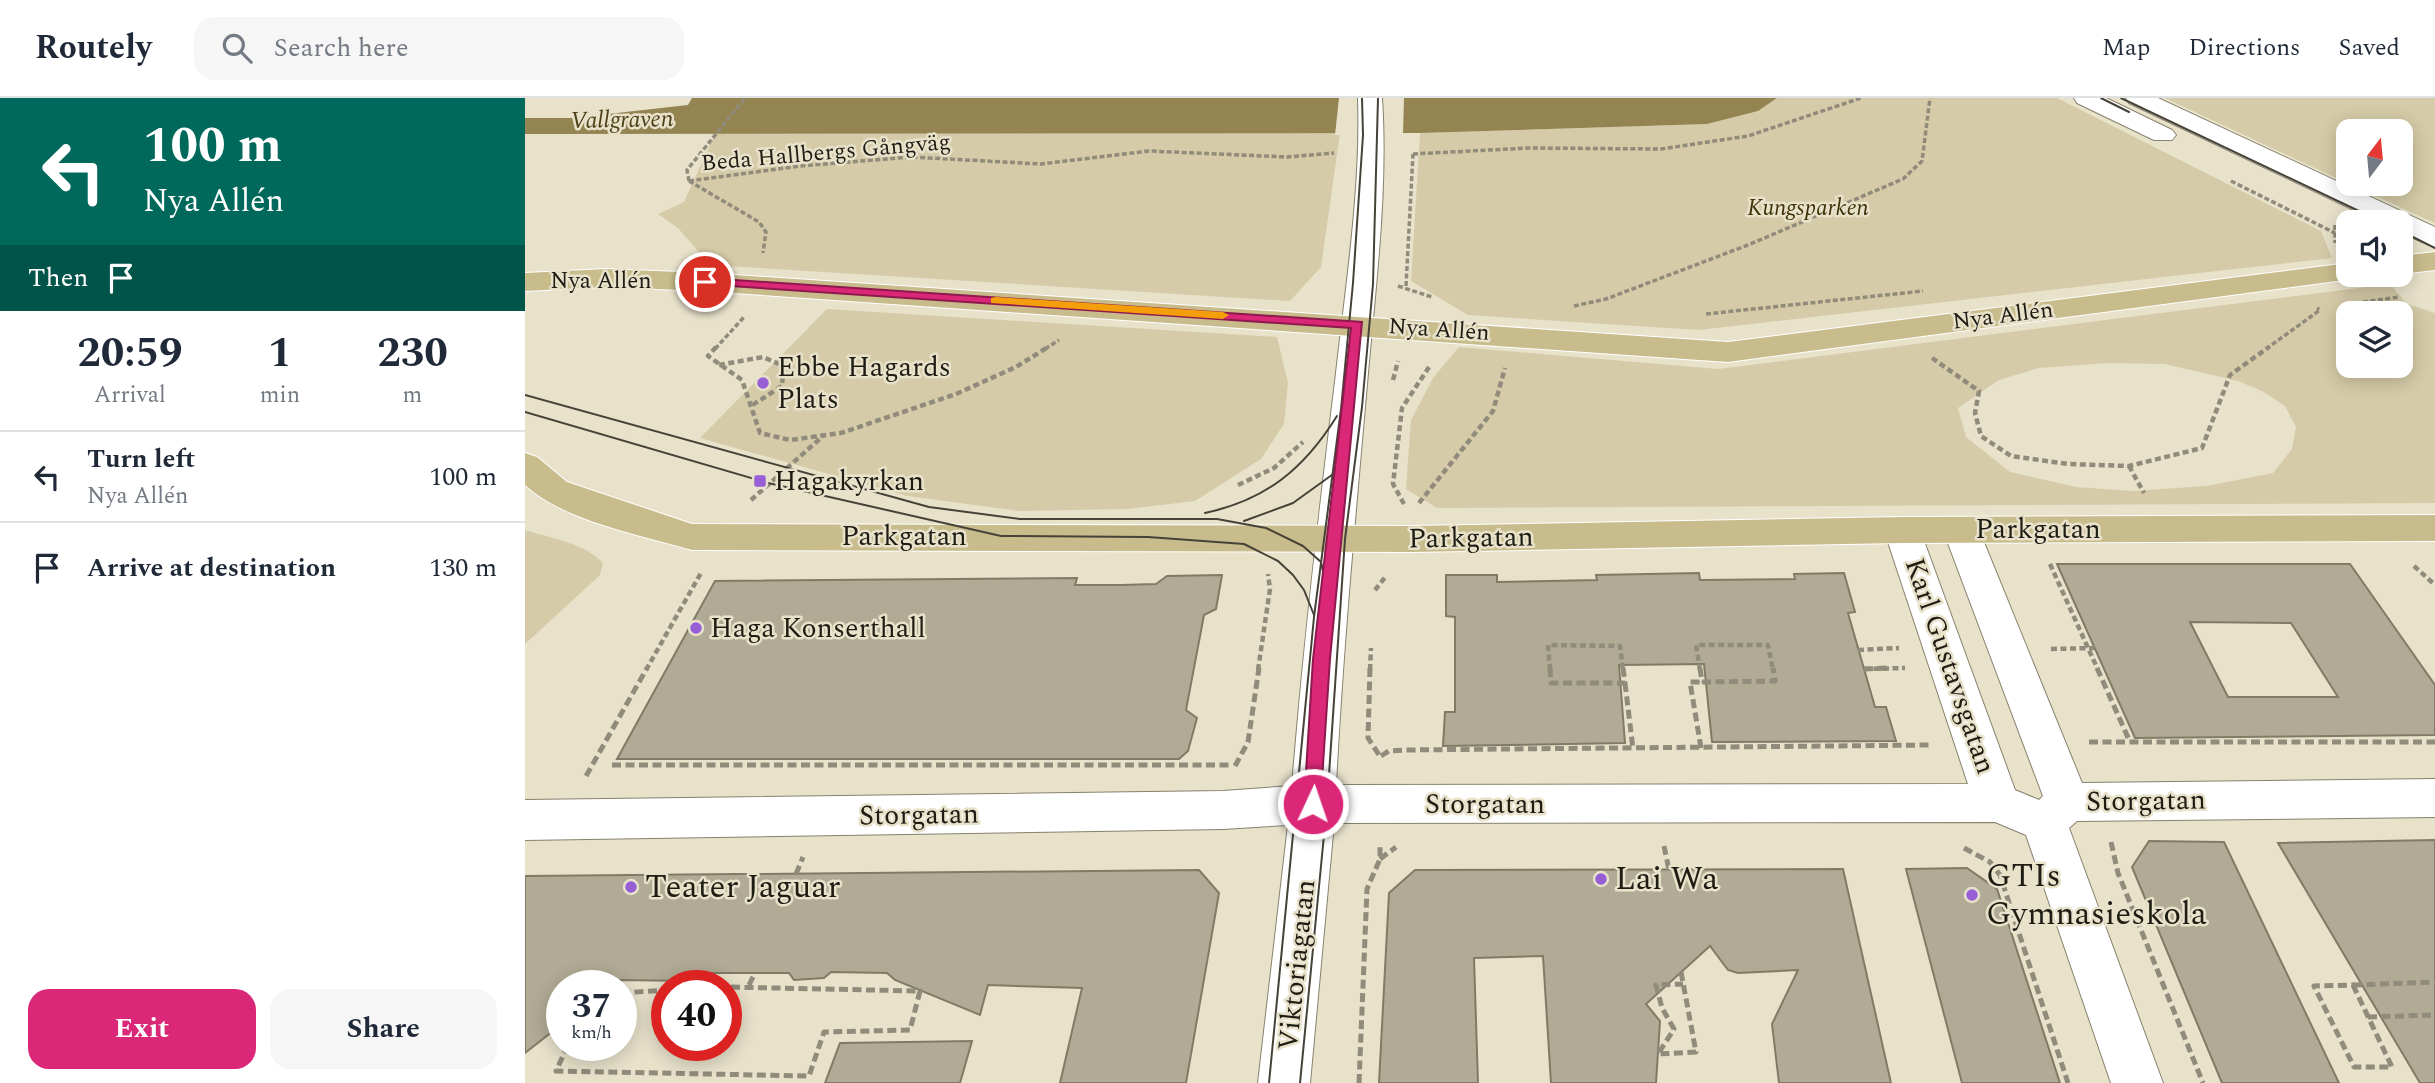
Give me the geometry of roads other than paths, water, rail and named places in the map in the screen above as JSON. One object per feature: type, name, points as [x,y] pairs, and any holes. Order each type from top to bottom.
[{"type":"main road","name":"Nya Allén","points":[[525,282],[606,278],[705,282],[1358,324],[1728,352],[2336,274]]},
{"type":"main road","name":"Parkgatan","points":[[525,465],[554,491],[605,511],[691,537],[1334,538],[1902,530],[2435,528]]},
{"type":"street","name":"Viktoriagatan","points":[[1285,1083],[1313,804],[1322,659],[1358,324],[1372,135],[1370,98]]},
{"type":"street","points":[[2086,98],[2336,225]]},
{"type":"street","points":[[2101,98],[2336,225]]},
{"type":"street","points":[[2121,98],[2357,210]]},
{"type":"street","points":[[2138,98],[2425,256]]},
{"type":"street","name":"Karl Gustavsgatan","points":[[1902,530],[1997,803]]},
{"type":"street","name":"Karl Gustavsgatan","points":[[1961,530],[2046,740],[2056,812],[2137,1083]]},
{"type":"street","name":"Storgatan","points":[[543,820],[1223,810],[1313,804],[1997,803],[2056,812],[2435,798]]},
{"type":"water","name":"Vallgraven","points":[[692,98],[1777,98],[1758,111],[1707,124],[1420,133],[525,134],[525,118],[572,118],[688,105]]},
{"type":"tram line","points":[[1332,475],[1353,283],[1363,135],[1362,98]]},
{"type":"tram line","points":[[1300,1083],[1327,804],[1345,539],[1362,407],[1373,284],[1378,98]]},
{"type":"tram line","points":[[2101,98],[2129,112]]},
{"type":"tram line","points":[[2121,98],[2357,210]]},
{"type":"tram line","points":[[2413,237],[2435,248]]},
{"type":"tram line","points":[[525,395],[929,507],[1020,519],[1217,519],[1266,528],[1303,546],[1321,562]]},
{"type":"tram line","points":[[525,412],[768,483],[1001,536],[1148,537],[1244,544],[1278,561],[1293,575],[1304,590],[1314,615]]},
{"type":"tram line","points":[[1205,513],[1247,500],[1281,480],[1311,452],[1337,416]]},
{"type":"tram line","points":[[1332,475],[1336,472]]},
{"type":"tram line","points":[[1244,521],[1293,503],[1332,475]]},
{"type":"tram line","points":[[1321,562],[1332,475]]},
{"type":"tram line","points":[[1269,1083],[1321,562]]},
{"type":"tram line","points":[[1321,562],[1332,612]]},
{"type":"place","name":"Ebbe Hagards Plats","points":[[763,383]]},
{"type":"place","name":"Hagakyrkan","points":[[760,481]]},
{"type":"place","name":"Haga Konserthall","points":[[696,628]]},
{"type":"place","name":"Lai Wa","points":[[1601,879]]},
{"type":"place","name":"Teater Jaguar","points":[[631,887]]},
{"type":"place","name":"GTIs Gymnasieskola","points":[[1972,895]]},
{"type":"park label","name":"Kungsparken","points":[[1808,208]]}]
